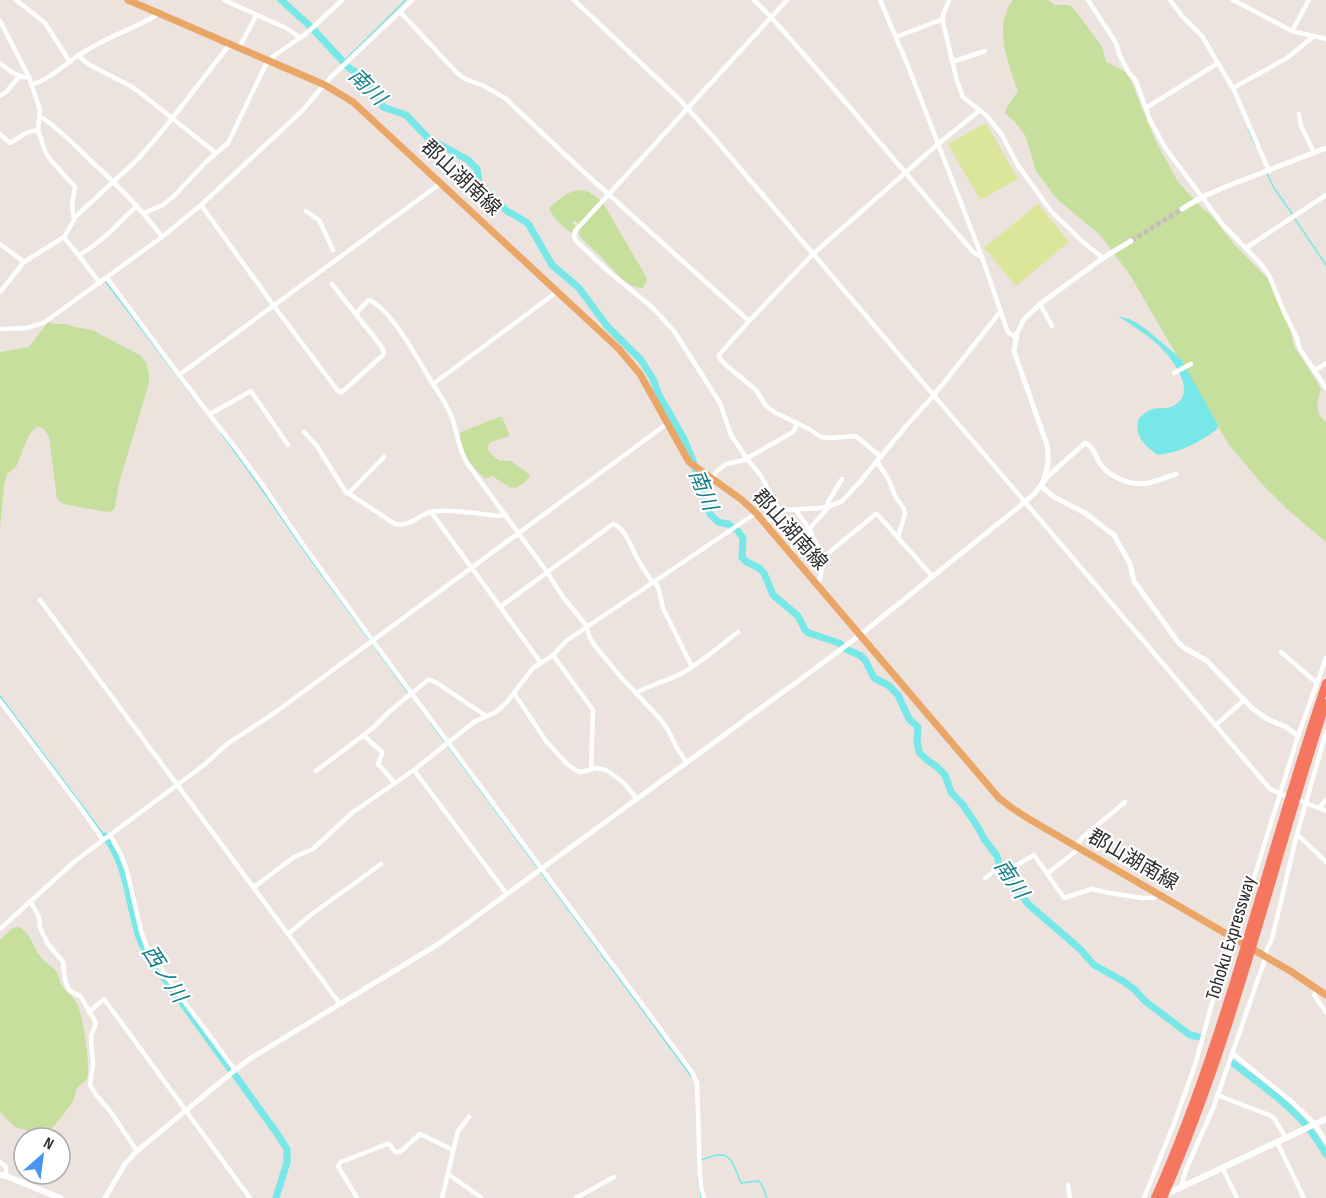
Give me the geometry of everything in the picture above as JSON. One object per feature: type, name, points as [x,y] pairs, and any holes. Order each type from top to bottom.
[{"type":"highway","name":"Tohoku Expressway","points":[[1162,1198],[1206,1089],[1322,683]]},
{"type":"highway","name":"Tohoku Expressway","points":[[1250,941],[1326,703]]},
{"type":"highway","name":"Tohoku Expressway","points":[[1155,1198],[1177,1147],[1247,952]]},
{"type":"main road","name":"郡山湖南線","points":[[128,0],[325,86],[353,102],[607,335],[640,374],[689,462],[742,500],[756,513],[999,798],[1020,814],[1266,956],[1326,995]]},
{"type":"main road","points":[[1176,1191],[1326,1119]]},
{"type":"main road","points":[[3,1176],[60,1198]]},
{"type":"street","points":[[16,0],[45,23],[70,62]]},
{"type":"street","points":[[224,0],[288,29],[300,38]]},
{"type":"street","points":[[144,213],[163,205],[173,197],[228,143],[269,61],[312,28],[342,0]]},
{"type":"street","points":[[0,329],[28,328],[45,322],[201,206],[302,111],[330,78],[412,0]]},
{"type":"street","points":[[574,0],[687,108],[1270,789],[1283,795]]},
{"type":"street","points":[[754,0],[973,252],[982,257]]},
{"type":"street","points":[[780,511],[761,476],[730,435],[720,403],[674,331],[652,308],[576,241],[574,235],[575,231],[787,0]]},
{"type":"street","points":[[880,0],[982,257],[1008,330],[1015,337]]},
{"type":"street","points":[[949,0],[943,19],[961,94],[987,116],[1002,135],[1017,164],[1051,211],[1103,258]]},
{"type":"street","points":[[1170,0],[1202,36],[1233,88],[1269,171]]},
{"type":"street","points":[[1233,0],[1292,31],[1326,39]]},
{"type":"street","points":[[1292,31],[1309,0]]},
{"type":"street","points":[[1090,1],[1116,43],[1129,73],[1136,81],[1150,120],[1166,149],[1223,225],[1269,275],[1296,336],[1299,349],[1326,388]]},
{"type":"street","points":[[399,13],[461,76],[505,98],[748,321]]},
{"type":"street","points":[[32,85],[37,84],[78,55],[159,14]]},
{"type":"street","points":[[239,48],[256,16]]},
{"type":"street","points":[[896,37],[943,19]]},
{"type":"street","points":[[0,21],[32,85],[40,110],[38,130],[45,151],[75,185],[72,205],[74,218]]},
{"type":"street","points":[[1233,88],[1287,58],[1314,36]]},
{"type":"street","points":[[0,292],[24,262],[64,237],[74,218],[138,159],[230,44]]},
{"type":"street","points":[[952,62],[985,51]]},
{"type":"street","points":[[78,55],[88,64],[134,88],[216,153]]},
{"type":"street","points":[[0,63],[19,76],[29,77]]},
{"type":"street","points":[[1146,108],[1218,63]]},
{"type":"street","points":[[0,96],[8,91],[19,76]]},
{"type":"street","points":[[898,537],[905,514],[904,509],[895,496],[879,460],[856,436],[821,437],[766,406],[756,390],[720,359],[719,355],[748,321],[813,254],[980,110]]},
{"type":"street","points":[[1299,114],[1301,126],[1314,152]]},
{"type":"street","points":[[40,116],[72,142],[113,182],[144,213],[162,237]]},
{"type":"street","points":[[0,134],[12,143],[28,132],[38,130]]},
{"type":"street","points":[[1182,209],[1225,187],[1326,148]]},
{"type":"street","points":[[179,375],[441,183]]},
{"type":"street","points":[[1246,248],[1326,195]]},
{"type":"street","points":[[79,255],[104,238],[137,206]]},
{"type":"street","points":[[201,206],[338,391],[342,392],[384,354],[383,349],[332,284]]},
{"type":"street","points":[[306,211],[319,220],[333,250]]},
{"type":"street","points":[[64,237],[100,283]]},
{"type":"street","points":[[1041,486],[1048,469],[1047,445],[1014,351],[1015,337],[1024,319],[1041,304],[1131,240]]},
{"type":"street","points":[[0,244],[24,262]]},
{"type":"street","points":[[107,278],[262,484],[373,641],[695,1077],[699,1104],[700,1176],[704,1198]]},
{"type":"street","points":[[433,384],[558,291]]},
{"type":"street","points":[[356,313],[369,300],[382,309],[414,350],[450,413],[461,453],[480,482],[587,628],[595,646],[668,730],[686,762]]},
{"type":"street","points":[[1041,304],[1052,326]]},
{"type":"street","points":[[765,524],[780,511],[829,506],[841,502],[934,395],[1001,311]]},
{"type":"street","points":[[1314,371],[1326,363]]},
{"type":"street","points":[[1174,373],[1191,364]]},
{"type":"street","points":[[210,414],[251,391],[288,445]]},
{"type":"street","points":[[0,930],[71,865],[228,744],[273,714],[668,423]]},
{"type":"street","points":[[711,479],[726,464],[747,459],[793,432],[798,424]]},
{"type":"street","points":[[304,432],[317,446],[348,494],[398,525],[409,523],[434,510],[506,515]]},
{"type":"street","points":[[105,1198],[121,1170],[138,1150],[248,1060],[440,944],[637,799],[860,634],[1025,502],[1048,476],[1084,443],[1089,445],[1108,472],[1125,481],[1148,483],[1176,474]]},
{"type":"street","points":[[348,494],[384,457]]},
{"type":"street","points":[[789,552],[829,506],[828,502],[842,479]]},
{"type":"street","points":[[1041,486],[1054,497],[1085,513],[1114,535],[1130,564],[1134,581],[1183,647],[1208,661],[1244,700],[1262,715],[1299,736]]},
{"type":"street","points":[[795,509],[824,559]]},
{"type":"street","points":[[431,512],[541,663]]},
{"type":"street","points":[[254,887],[294,857],[313,849],[353,812],[414,770],[474,722],[493,714],[504,705],[533,668],[553,655],[566,641],[756,513]]},
{"type":"street","points":[[818,585],[826,555],[876,514],[932,576]]},
{"type":"street","points":[[500,607],[615,524],[627,538],[634,554],[660,590],[663,608],[692,668]]},
{"type":"street","points":[[40,600],[340,1004]]},
{"type":"street","points":[[636,693],[645,687],[682,674],[738,632]]},
{"type":"street","points":[[1281,652],[1322,683]]},
{"type":"street","points":[[553,655],[592,710],[591,769]]},
{"type":"street","points":[[1144,1198],[1195,1065],[1226,954],[1244,910],[1283,795],[1299,736],[1322,683],[1326,658]]},
{"type":"street","points":[[316,771],[431,680],[486,716]]},
{"type":"street","points":[[514,693],[554,751],[574,770],[582,772],[601,768],[623,782],[637,799]]},
{"type":"street","points":[[1216,724],[1244,700]]},
{"type":"street","points":[[0,701],[80,807],[121,855],[147,948],[236,1070]]},
{"type":"street","points":[[1176,1191],[1217,1095],[1272,939],[1303,802],[1326,732]]},
{"type":"street","points":[[363,735],[382,752],[378,764],[395,783]]},
{"type":"street","points":[[414,770],[507,894]]},
{"type":"street","points":[[1319,808],[1326,800]]},
{"type":"street","points":[[1048,873],[1078,847],[1082,838],[1125,802]]},
{"type":"street","points":[[1303,802],[1326,811]]},
{"type":"street","points":[[1297,834],[1326,862]]},
{"type":"street","points":[[985,878],[1000,867],[1012,868],[1034,855],[1064,898],[1092,889],[1142,898],[1154,898],[1159,894]]},
{"type":"street","points":[[288,934],[381,864]]},
{"type":"street","points":[[30,901],[39,917],[40,927],[48,944],[63,962],[67,987],[81,997],[96,1023],[91,1036],[93,1065],[90,1085],[138,1150]]},
{"type":"street","points":[[1318,988],[1314,995],[1326,1012]]},
{"type":"street","points":[[89,1012],[104,999],[250,1198]]},
{"type":"street","points":[[1232,1053],[1292,1102],[1314,1124],[1326,1142]]},
{"type":"street","points":[[1217,1095],[1269,1114],[1286,1138]]},
{"type":"street","points":[[442,1198],[458,1131],[469,1117]]},
{"type":"street","points":[[357,1198],[338,1166],[341,1162],[387,1144],[395,1152],[400,1152],[420,1134],[453,1149]]},
{"type":"street","points":[[1277,1142],[1304,1198]]},
{"type":"street","points":[[0,1162],[6,1167],[3,1176]]},
{"type":"street","points":[[1222,1167],[1237,1198]]},
{"type":"street","points":[[448,1174],[482,1198]]},
{"type":"street","points":[[576,1198],[614,1177]]},
{"type":"street","points":[[1068,1185],[1070,1198]]},
{"type":"green space","points":[[1013,0],[1048,0],[1055,5],[1071,6],[1075,10],[1102,47],[1106,62],[1126,72],[1130,78],[1156,142],[1178,182],[1268,279],[1290,329],[1294,346],[1321,390],[1318,408],[1326,422],[1326,542],[1262,484],[1229,445],[1130,275],[1100,235],[1057,199],[1036,171],[1025,135],[1005,113],[1018,91],[1010,69],[1003,33],[1007,10]]},
{"type":"green space","points":[[986,123],[1018,179],[980,200],[948,144]]},
{"type":"green space","points":[[579,190],[589,192],[602,201],[647,279],[643,288],[631,285],[620,277],[580,237],[576,221],[573,223],[577,228],[572,233],[553,216],[549,208],[567,194]]},
{"type":"green space","points":[[1038,204],[1069,242],[1016,286],[984,248]]},
{"type":"green space","points":[[48,322],[92,330],[140,355],[146,363],[149,383],[112,511],[63,504],[57,499],[49,437],[44,429],[37,426],[29,435],[16,467],[7,474],[0,528],[0,352],[29,347]]},
{"type":"green space","points":[[502,417],[510,436],[491,442],[488,449],[500,461],[511,461],[530,475],[516,488],[509,487],[492,476],[486,479],[472,464],[461,444],[461,432]]},
{"type":"green space","points":[[19,927],[29,936],[37,952],[56,971],[63,987],[77,1003],[82,1020],[87,1054],[86,1080],[77,1088],[73,1101],[54,1126],[14,1126],[0,1112],[0,940],[13,928]]},
{"type":"water","points":[[1118,316],[1139,324],[1181,359],[1218,425],[1216,430],[1203,439],[1166,454],[1158,455],[1145,444],[1139,436],[1138,420],[1148,411],[1175,405],[1182,399],[1183,382],[1180,373],[1162,349]]},
{"type":"waterway","name":"南川","points":[[281,0],[311,27],[349,68],[366,79],[383,107],[406,115],[428,138],[468,160],[477,169],[482,187],[507,211],[529,225],[552,265],[579,288],[607,326],[641,360],[684,439],[710,514],[718,522],[728,524],[738,531],[743,538],[742,557],[764,573],[773,595],[798,616],[805,630],[839,643],[861,656],[874,678],[888,685],[898,695],[909,719],[918,727],[919,752],[945,775],[951,792],[963,805],[997,856],[1002,869],[1028,904],[1080,949],[1094,965],[1123,981],[1190,1035],[1199,1037]]},
{"type":"waterway","points":[[343,62],[406,0]]},
{"type":"waterway","points":[[1248,129],[1255,144]]},
{"type":"waterway","points":[[1267,173],[1274,188],[1293,215]]},
{"type":"waterway","points":[[1295,219],[1326,265]]},
{"type":"waterway","points":[[105,281],[193,396]]},
{"type":"waterway","points":[[221,433],[408,692]]},
{"type":"waterway","points":[[0,696],[105,836]]},
{"type":"waterway","points":[[431,723],[538,868]]},
{"type":"waterway","name":"西ノ川","points":[[105,836],[118,859],[138,934],[144,948],[230,1069]]},
{"type":"waterway","points":[[541,872],[691,1076]]},
{"type":"waterway","name":"南川","points":[[1233,1063],[1288,1107],[1310,1131],[1326,1154]]},
{"type":"waterway","name":"西ノ川","points":[[235,1075],[287,1149],[287,1162],[276,1198]]},
{"type":"waterway","points":[[701,1160],[718,1155],[728,1157],[741,1183],[759,1181],[767,1198]]},
{"type":"waterway","points":[[698,1179],[701,1198]]},
{"type":"tunnel","points":[[1131,241],[1182,209]]}]
